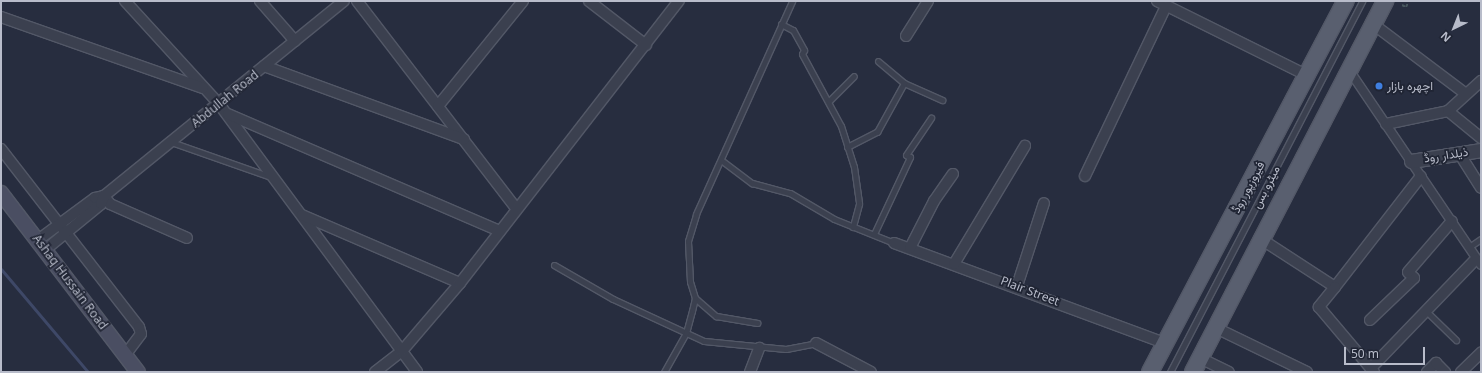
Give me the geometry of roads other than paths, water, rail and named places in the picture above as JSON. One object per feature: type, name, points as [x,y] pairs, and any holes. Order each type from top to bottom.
[{"type":"main road","name":"فیروزپور روڈ","points":[[1150,372],[1306,74],[1346,1]]},
{"type":"main road","points":[[1197,365],[1260,239],[1385,1]]},
{"type":"main road","name":"Ashaq Hussain Road","points":[[1,193],[138,372]]},
{"type":"street","points":[[125,1],[219,104],[417,372]]},
{"type":"street","points":[[260,1],[295,41]]},
{"type":"street","name":"Abdullah Road","points":[[42,245],[64,228],[95,198],[104,196],[344,1]]},
{"type":"street","points":[[357,1],[516,208]]},
{"type":"street","points":[[438,106],[523,1]]},
{"type":"street","points":[[589,1],[646,45]]},
{"type":"street","points":[[375,372],[402,351],[460,282],[516,208],[646,45],[679,1]]},
{"type":"street","points":[[906,36],[928,1]]},
{"type":"street","points":[[1085,176],[1162,3],[1306,74]]},
{"type":"street","points":[[1,17],[205,89]]},
{"type":"street","points":[[1373,24],[1466,94]]},
{"type":"street","points":[[264,66],[464,139]]},
{"type":"street","points":[[1349,70],[1452,221],[1479,262],[1426,311],[1372,370],[1319,308],[1421,176]]},
{"type":"street","points":[[1386,124],[1448,111],[1481,81]]},
{"type":"street","points":[[1448,111],[1481,138]]},
{"type":"street","points":[[226,114],[500,231]]},
{"type":"street","points":[[954,264],[1025,146]]},
{"type":"street","points":[[1,149],[64,228],[139,327],[141,334],[125,355]]},
{"type":"street","name":"ذیلدار روڈ","points":[[1411,162],[1481,150]]},
{"type":"street","points":[[1459,153],[1481,188]]},
{"type":"street","points":[[910,248],[934,201],[953,174]]},
{"type":"street","points":[[104,196],[110,204],[187,238]]},
{"type":"street","points":[[1017,286],[1044,203]]},
{"type":"street","points":[[301,214],[460,282]]},
{"type":"street","points":[[1370,320],[1414,278],[1408,272],[1452,221]]},
{"type":"street","points":[[1260,239],[1335,288]]},
{"type":"street","name":"Plair Street","points":[[894,243],[1017,286],[1165,343]]},
{"type":"street","points":[[1216,328],[1291,368],[1307,372]]},
{"type":"street","points":[[816,343],[871,372]]},
{"type":"street","points":[[750,372],[759,348]]},
{"type":"street","points":[[1461,372],[1481,353]]},
{"type":"street","points":[[1427,372],[1436,363],[1445,372]]},
{"type":"street","points":[[1197,365],[1229,372]]},
{"type":"lane","points":[[664,372],[686,333],[695,298],[690,282],[688,241],[696,214],[792,1]]},
{"type":"lane","name":"میٹرو بس","points":[[1170,372],[1362,1]]},
{"type":"lane","points":[[781,24],[793,30],[804,50],[802,54],[829,101],[847,147],[859,204],[853,227]]},
{"type":"lane","points":[[878,61],[904,83],[942,100]]},
{"type":"lane","points":[[829,101],[854,76]]},
{"type":"lane","points":[[847,147],[877,132],[904,83]]},
{"type":"lane","points":[[874,234],[910,157],[906,155],[931,118]]},
{"type":"lane","points":[[171,142],[274,178]]},
{"type":"lane","points":[[721,160],[752,183],[790,193],[853,227],[894,243]]},
{"type":"lane","points":[[1469,247],[1481,239]]},
{"type":"lane","points":[[554,265],[606,296],[704,341],[759,348],[786,349],[816,343]]},
{"type":"lane","points":[[695,298],[716,316],[757,323]]},
{"type":"lane","points":[[1426,311],[1456,340]]},
{"type":"waterway","points":[[1,269],[88,372]]},
{"type":"place","name":"اچھرہ بازار","points":[[1379,86]]}]
